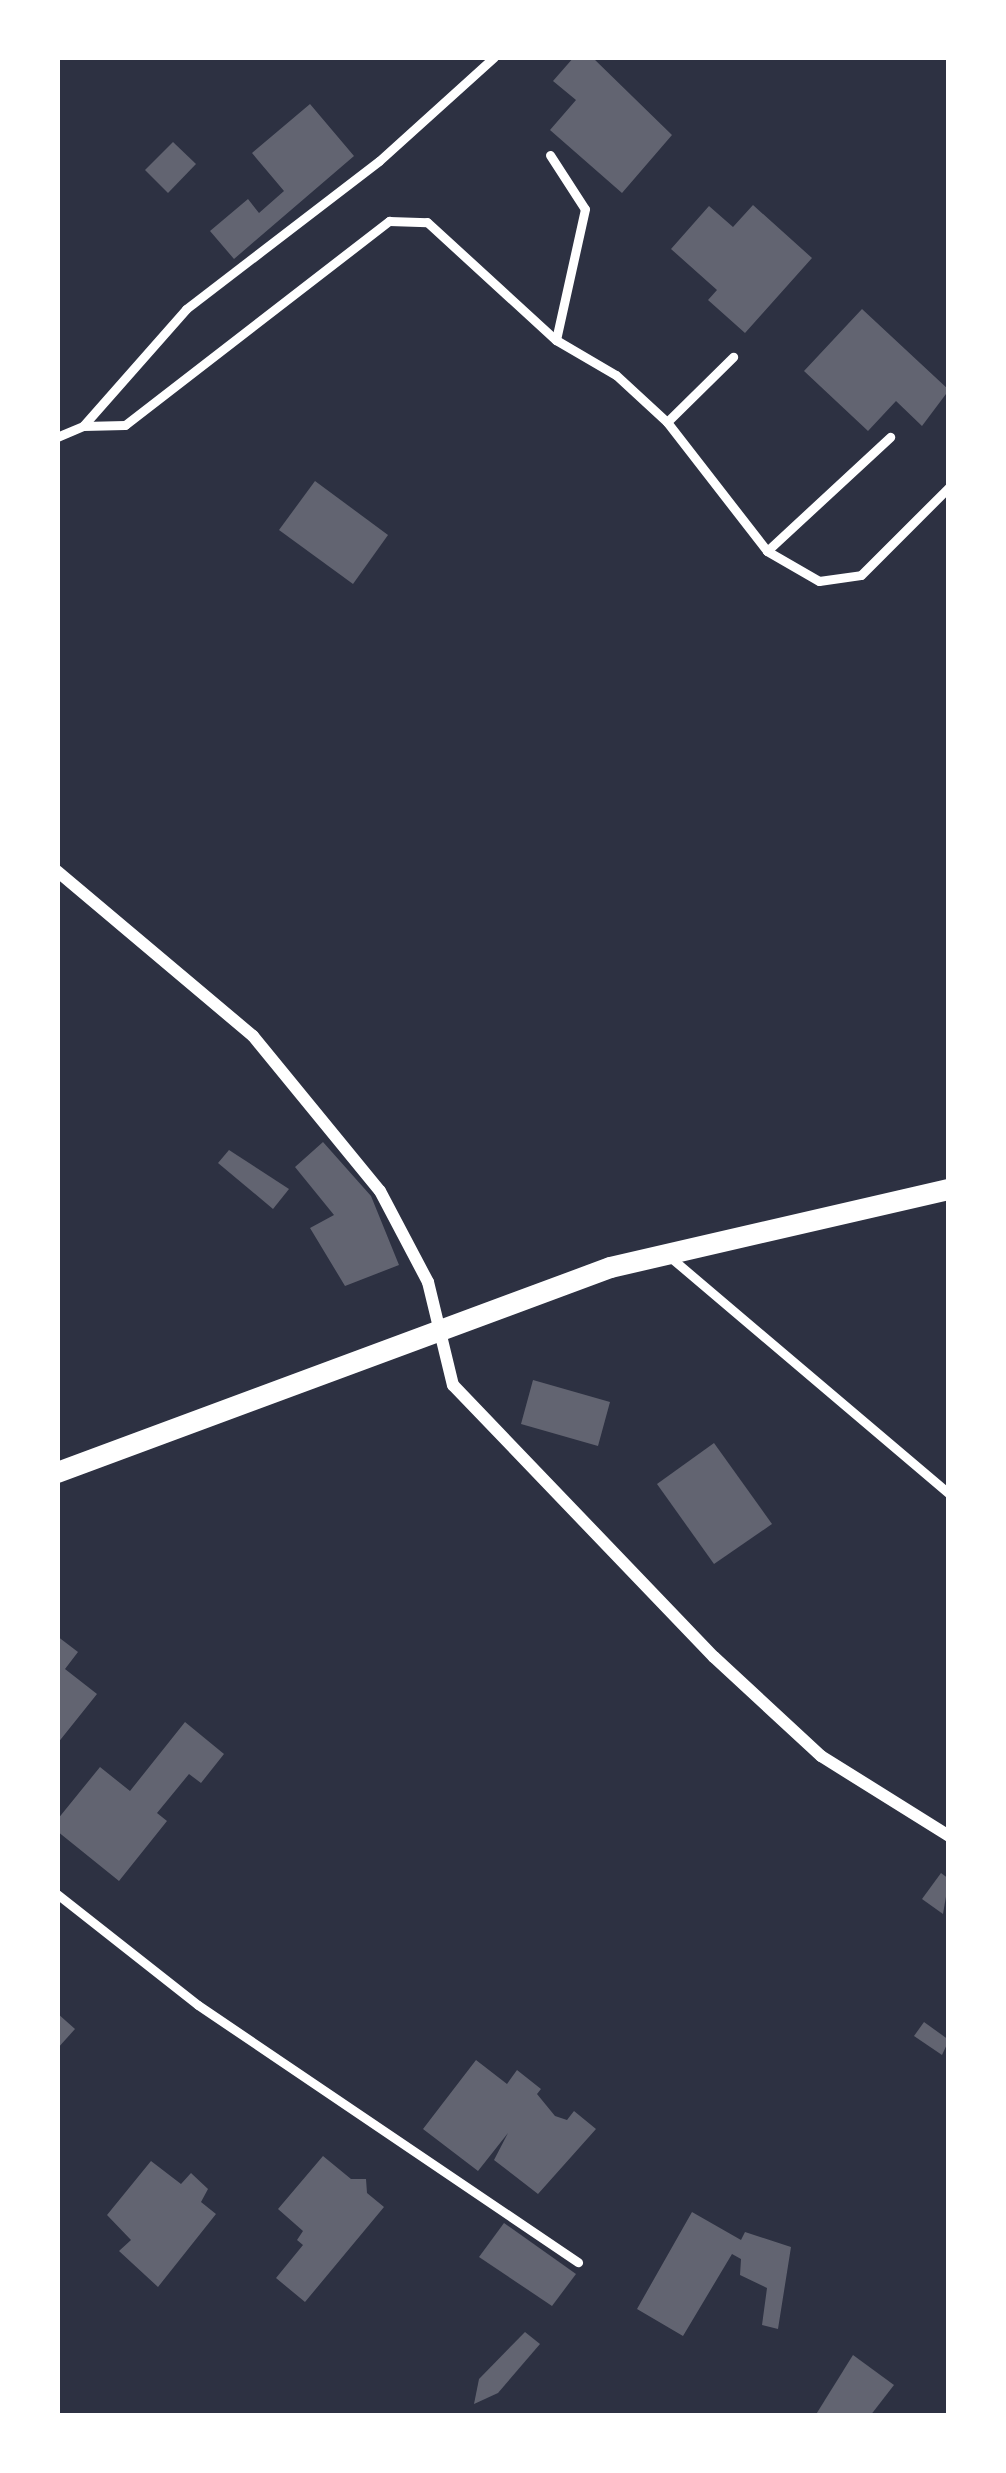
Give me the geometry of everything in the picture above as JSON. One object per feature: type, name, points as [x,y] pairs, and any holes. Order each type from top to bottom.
[{"type":"street","points":[[57,871],[174,963],[296,1088],[380,1191],[428,1282],[435,1330],[453,1385],[713,1657],[821,1756],[949,1836]]},
{"type":"street","points":[[57,1472],[435,1330],[666,1254],[949,1189]]},
{"type":"lane","points":[[83,426],[186,309],[379,161],[494,57]]},
{"type":"lane","points":[[550,155],[585,208],[556,340]]},
{"type":"lane","points":[[57,437],[83,426],[125,425],[388,221],[427,222],[556,340],[616,375],[667,422],[766,551],[819,581],[861,575],[949,487]]},
{"type":"lane","points":[[667,422],[733,357]]},
{"type":"lane","points":[[766,551],[890,437]]},
{"type":"lane","points":[[666,1254],[949,1494]]},
{"type":"lane","points":[[57,1894],[198,2006],[578,2262]]},
{"type":"building","points":[[574,57],[592,57],[672,135],[622,193],[550,130],[576,100],[553,81]]},
{"type":"building","points":[[310,104],[354,156],[234,259],[210,231],[248,199],[259,213],[284,191],[252,153]]},
{"type":"building","points":[[173,142],[196,164],[168,193],[145,170]]},
{"type":"building","points":[[753,205],[812,258],[745,333],[708,300],[717,290],[671,249],[709,206],[733,227]]},
{"type":"building","points":[[862,309],[949,390],[922,426],[896,401],[868,431],[804,371]]},
{"type":"building","points":[[315,481],[388,535],[353,584],[279,530]]},
{"type":"building","points":[[323,1142],[371,1196],[399,1265],[345,1286],[310,1228],[334,1215],[295,1167]]},
{"type":"building","points":[[229,1150],[289,1189],[273,1209],[218,1163]]},
{"type":"building","points":[[533,1380],[610,1402],[598,1446],[521,1424]]},
{"type":"building","points":[[714,1443],[772,1524],[714,1564],[657,1484]]},
{"type":"building","points":[[57,1636],[78,1652],[65,1669],[97,1694],[57,1744]]},
{"type":"building","points":[[185,1722],[224,1754],[201,1783],[189,1774],[157,1813],[167,1821],[119,1881],[57,1831],[57,1820],[100,1767],[130,1791]]},
{"type":"building","points":[[941,1873],[949,1879],[943,1914],[922,1899]]},
{"type":"building","points":[[57,2013],[75,2029],[57,2049]]},
{"type":"building","points":[[924,2022],[949,2040],[942,2055],[914,2036]]},
{"type":"building","points":[[476,2060],[507,2084],[517,2070],[541,2089],[537,2094],[555,2116],[567,2120],[574,2111],[596,2129],[538,2194],[494,2160],[508,2133],[478,2171],[423,2129]]},
{"type":"building","points":[[323,2156],[351,2179],[366,2179],[367,2193],[384,2207],[305,2302],[276,2278],[303,2245],[297,2240],[303,2231],[278,2209]]},
{"type":"building","points":[[151,2161],[181,2184],[191,2173],[208,2189],[201,2202],[216,2214],[158,2287],[119,2251],[131,2240],[107,2215]]},
{"type":"building","points":[[692,2212],[741,2240],[745,2232],[791,2247],[778,2329],[762,2325],[767,2288],[740,2275],[741,2259],[732,2254],[683,2336],[637,2309]]},
{"type":"building","points":[[504,2223],[576,2274],[552,2306],[479,2257]]},
{"type":"building","points":[[525,2332],[540,2344],[498,2393],[474,2404],[479,2379]]},
{"type":"building","points":[[853,2355],[894,2385],[870,2416],[815,2416]]}]
